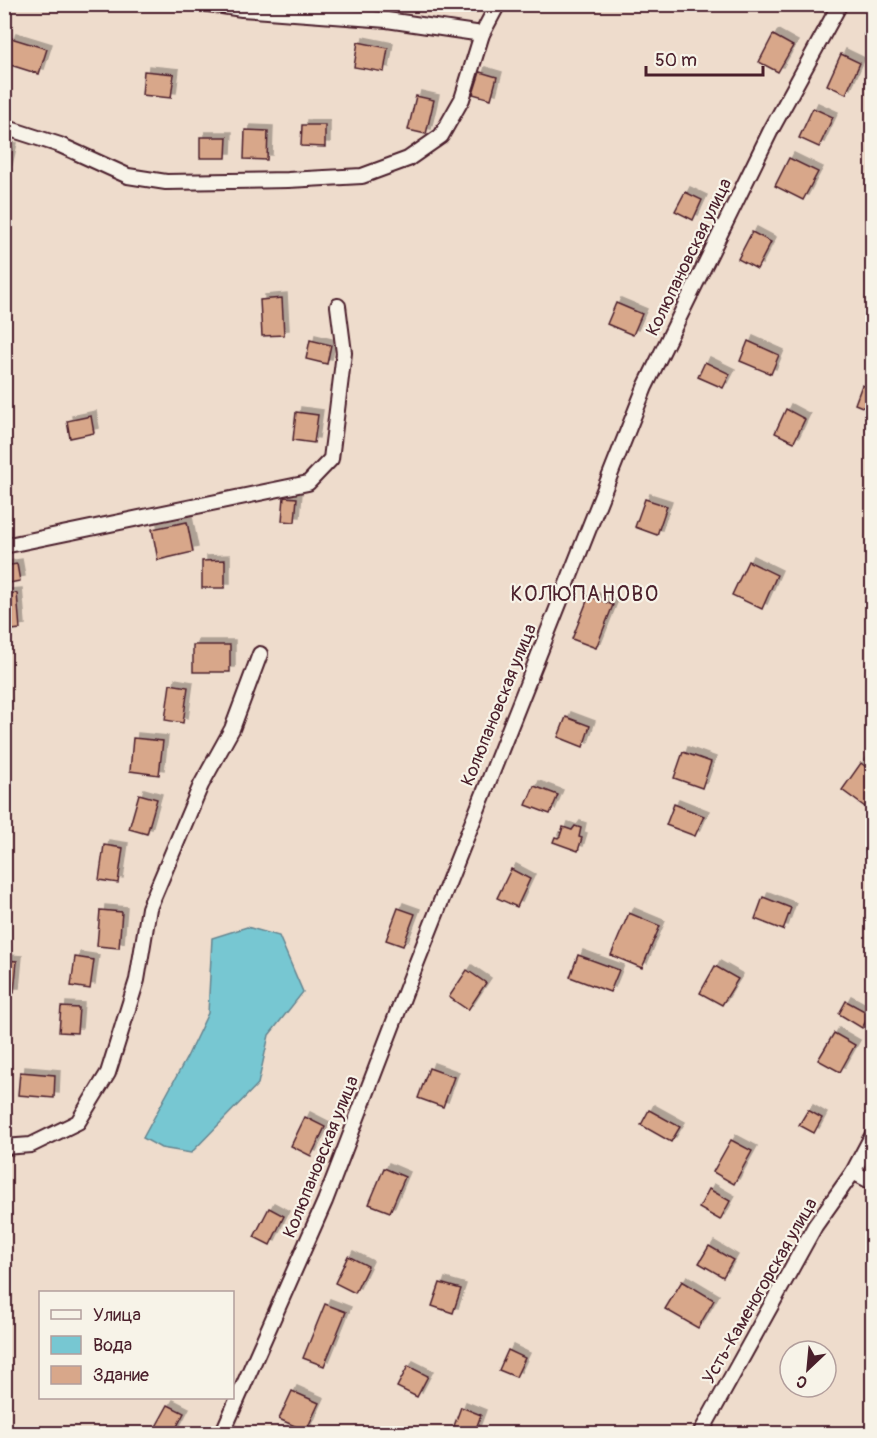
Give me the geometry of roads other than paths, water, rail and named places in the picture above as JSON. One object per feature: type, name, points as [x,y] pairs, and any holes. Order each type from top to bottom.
[{"type":"street","points":[[209,4],[242,9],[387,20],[482,34]]},
{"type":"street","points":[[4,127],[60,144],[128,176],[166,182],[362,176],[408,159],[441,136],[462,99],[482,34],[498,4]]},
{"type":"street","name":"Колюпановская улица","points":[[222,1434],[325,1201],[417,961],[645,387],[771,130],[840,4]]},
{"type":"street","points":[[4,546],[308,483],[331,459],[344,353],[338,306]]},
{"type":"street","points":[[4,1147],[31,1145],[78,1122],[108,1073],[137,980],[149,908],[201,785],[232,729],[260,654]]},
{"type":"street","name":"Усть-Каменогорская улица","points":[[700,1434],[814,1226],[853,1172],[873,1136]]},
{"type":"street","points":[[853,1172],[873,1182]]},
{"type":"water","points":[[247,927],[279,936],[303,992],[269,1035],[258,1084],[191,1153],[161,1148],[143,1138],[208,1013],[212,938]]},
{"type":"district","name":"КОЛЮПАНОВО","points":[[585,594]]}]
